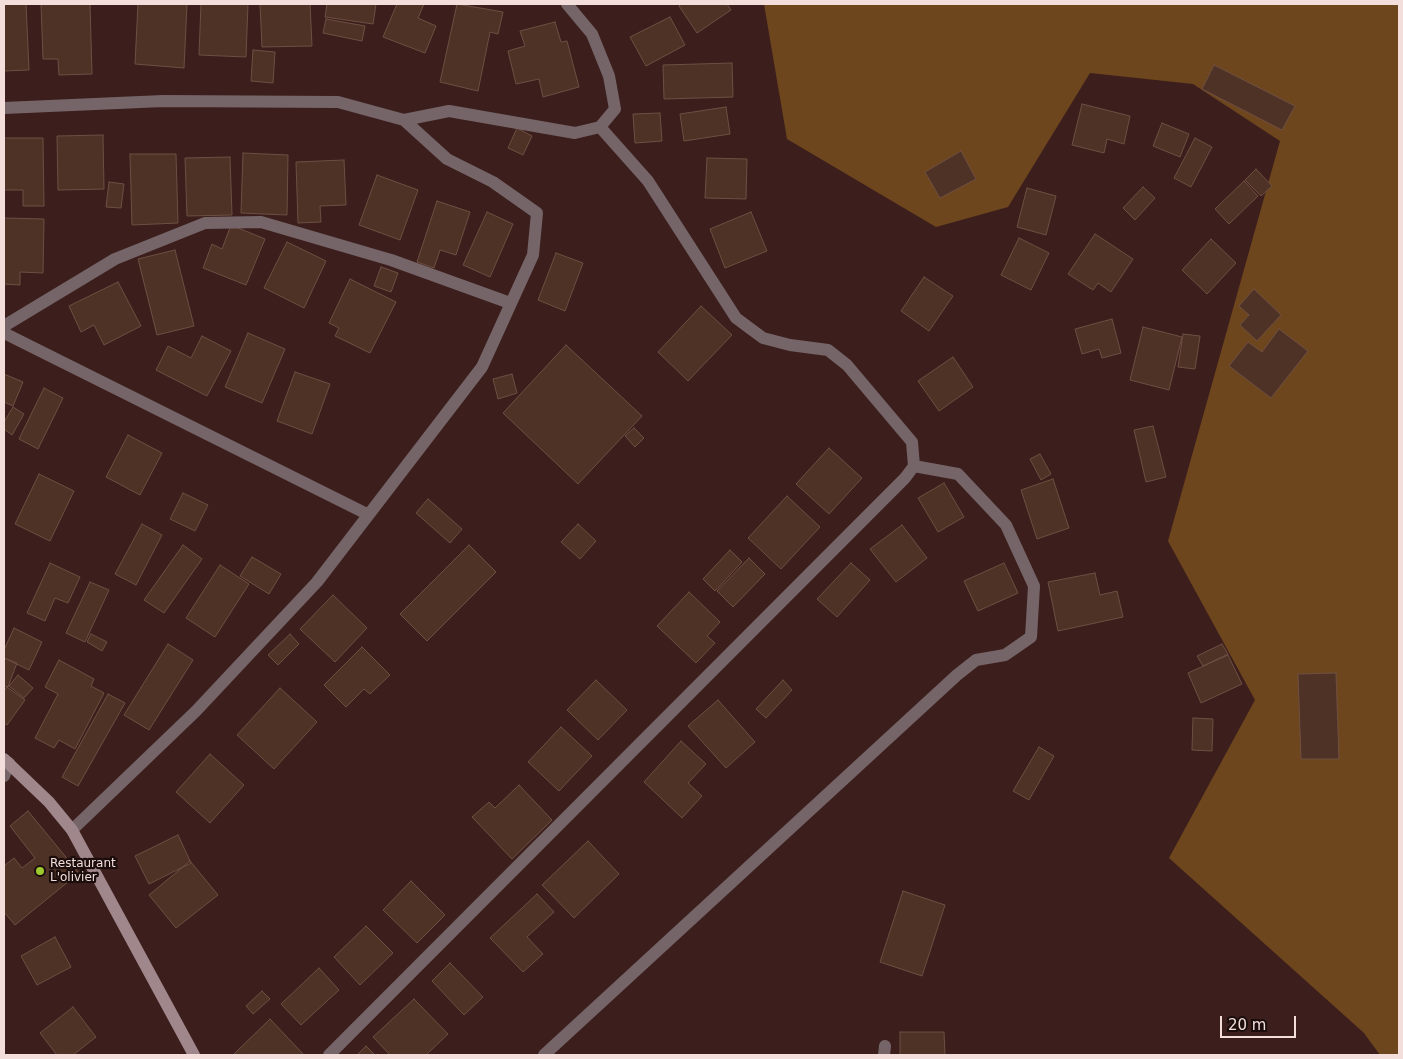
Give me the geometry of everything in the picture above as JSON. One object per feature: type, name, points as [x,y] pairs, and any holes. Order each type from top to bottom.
[{"type":"main road","points":[[7,761],[49,802],[72,830],[194,1055]]},
{"type":"street","points":[[4,108],[163,101],[338,102],[404,120],[449,111],[576,133],[600,127],[615,109],[608,76],[592,34],[567,4]]},
{"type":"street","points":[[72,830],[196,711],[310,590],[482,367],[533,255],[537,213],[493,182],[447,159],[404,120]]},
{"type":"street","points":[[329,1055],[905,478],[914,466],[912,442],[847,365],[828,350],[790,345],[763,338],[736,318],[648,181],[600,127]]},
{"type":"street","points":[[4,326],[115,258],[205,223],[261,222],[391,260],[510,303]]},
{"type":"street","points":[[4,333],[367,514]]},
{"type":"street","points":[[544,1055],[957,675],[976,660],[1005,655],[1030,637],[1034,586],[1006,525],[958,474],[914,466]]},
{"type":"street","points":[[4,776],[7,761]]},
{"type":"shaded area","points":[[764,4],[1399,4],[1399,1055],[1380,1055],[1364,1033],[1169,858],[1255,700],[1168,541],[1280,141],[1193,84],[1090,73],[1008,207],[936,227],[787,139]]},
{"type":"building","points":[[4,4],[26,4],[29,70],[4,71]]},
{"type":"building","points":[[41,4],[90,4],[92,74],[59,75],[58,59],[43,59]]},
{"type":"building","points":[[138,4],[187,4],[184,68],[135,64]]},
{"type":"building","points":[[201,4],[248,4],[246,57],[199,55]]},
{"type":"building","points":[[260,4],[310,4],[312,46],[262,47]]},
{"type":"building","points":[[327,4],[376,4],[373,24],[325,17]]},
{"type":"building","points":[[397,4],[424,4],[418,18],[436,26],[425,53],[383,37]]},
{"type":"building","points":[[457,4],[503,12],[498,34],[490,32],[478,91],[440,82]]},
{"type":"building","points":[[681,4],[727,4],[731,10],[697,33],[679,6]]},
{"type":"building","points":[[670,17],[685,45],[646,66],[630,37]]},
{"type":"building","points":[[326,19],[365,26],[362,41],[323,33]]},
{"type":"building","points":[[555,22],[561,42],[567,41],[579,87],[543,97],[539,79],[516,84],[508,51],[525,46],[520,31]]},
{"type":"building","points":[[253,50],[275,52],[273,83],[251,81]]},
{"type":"building","points":[[732,63],[733,97],[664,99],[663,65]]},
{"type":"building","points":[[1214,65],[1295,106],[1282,130],[1202,89]]},
{"type":"building","points":[[1082,104],[1130,116],[1124,144],[1107,139],[1104,153],[1072,145]]},
{"type":"building","points":[[726,107],[730,134],[684,141],[680,114]]},
{"type":"building","points":[[660,113],[662,141],[635,143],[633,114]]},
{"type":"building","points":[[1162,123],[1189,134],[1180,157],[1153,146]]},
{"type":"building","points":[[517,128],[532,136],[523,155],[508,148]]},
{"type":"building","points":[[103,135],[104,189],[58,190],[57,136]]},
{"type":"building","points":[[4,138],[43,138],[44,206],[23,206],[23,190],[4,190]]},
{"type":"building","points":[[1195,138],[1212,147],[1191,187],[1174,178]]},
{"type":"building","points":[[961,151],[976,179],[940,198],[925,172]]},
{"type":"building","points":[[243,153],[288,155],[287,215],[241,213]]},
{"type":"building","points":[[130,154],[176,154],[178,223],[132,225]]},
{"type":"building","points":[[230,157],[232,215],[187,216],[185,158]]},
{"type":"building","points":[[707,158],[747,159],[746,199],[705,198]]},
{"type":"building","points":[[344,160],[346,205],[320,206],[321,222],[298,223],[296,162]]},
{"type":"building","points":[[1256,169],[1272,186],[1261,196],[1245,180]]},
{"type":"building","points":[[377,175],[418,190],[400,240],[359,225]]},
{"type":"building","points":[[1244,181],[1258,196],[1229,224],[1215,209]]},
{"type":"building","points":[[109,182],[124,184],[121,208],[106,207]]},
{"type":"building","points":[[1143,187],[1155,198],[1135,220],[1123,208]]},
{"type":"building","points":[[1027,188],[1056,196],[1046,235],[1017,227]]},
{"type":"building","points":[[437,201],[470,212],[456,255],[440,250],[434,268],[417,262]]},
{"type":"building","points":[[487,212],[513,224],[490,277],[463,265]]},
{"type":"building","points":[[751,212],[767,251],[725,268],[710,229]]},
{"type":"building","points":[[4,218],[44,219],[43,273],[20,272],[20,285],[4,284]]},
{"type":"building","points":[[231,225],[265,239],[246,285],[203,268],[212,244],[222,249]]},
{"type":"building","points":[[1095,234],[1133,259],[1111,292],[1098,283],[1093,290],[1068,274]]},
{"type":"building","points":[[1019,238],[1049,253],[1031,290],[1001,275]]},
{"type":"building","points":[[1211,239],[1236,263],[1207,294],[1182,270]]},
{"type":"building","points":[[287,242],[326,261],[304,308],[264,288]]},
{"type":"building","points":[[175,250],[194,326],[157,335],[138,259]]},
{"type":"building","points":[[556,253],[583,263],[565,311],[538,300]]},
{"type":"building","points":[[381,267],[398,273],[391,292],[374,286]]},
{"type":"building","points":[[924,277],[953,296],[929,331],[901,311]]},
{"type":"building","points":[[350,279],[396,302],[370,353],[335,336],[339,328],[329,323]]},
{"type":"building","points":[[118,282],[141,326],[104,345],[94,325],[81,332],[69,306]]},
{"type":"building","points":[[1254,289],[1281,315],[1257,341],[1240,325],[1249,315],[1239,306]]},
{"type":"building","points":[[701,306],[732,335],[688,381],[658,352]]},
{"type":"building","points":[[1112,319],[1121,353],[1102,358],[1099,349],[1082,354],[1075,329]]},
{"type":"building","points":[[1143,327],[1182,337],[1169,390],[1130,380]]},
{"type":"building","points":[[1279,329],[1308,351],[1271,398],[1229,366],[1248,342],[1262,352]]},
{"type":"building","points":[[248,333],[285,349],[262,403],[225,387]]},
{"type":"building","points":[[1183,334],[1200,336],[1195,369],[1178,367]]},
{"type":"building","points":[[202,336],[231,351],[207,396],[156,370],[168,346],[191,358]]},
{"type":"building","points":[[566,345],[642,416],[578,484],[503,413]]},
{"type":"building","points":[[953,357],[973,387],[939,411],[918,381]]},
{"type":"building","points":[[295,372],[330,384],[312,434],[277,421]]},
{"type":"building","points":[[4,374],[23,382],[13,406],[4,402]]},
{"type":"building","points":[[512,374],[517,393],[498,399],[493,379]]},
{"type":"building","points":[[44,388],[63,398],[38,449],[19,439]]},
{"type":"building","points":[[13,407],[24,414],[12,435],[4,429],[4,422]]},
{"type":"building","points":[[1153,426],[1166,477],[1146,482],[1134,430]]},
{"type":"building","points":[[634,428],[644,438],[635,447],[625,436]]},
{"type":"building","points":[[128,435],[162,453],[140,495],[106,477]]},
{"type":"building","points":[[829,448],[862,478],[829,514],[796,484]]},
{"type":"building","points":[[1040,454],[1051,474],[1041,480],[1030,459]]},
{"type":"building","points":[[39,474],[74,491],[50,541],[15,524]]},
{"type":"building","points":[[1053,479],[1069,528],[1037,539],[1021,490]]},
{"type":"building","points":[[944,483],[964,517],[938,532],[918,498]]},
{"type":"building","points":[[183,493],[208,505],[195,531],[170,519]]},
{"type":"building","points":[[787,496],[820,527],[781,569],[748,538]]},
{"type":"building","points":[[428,499],[462,529],[450,543],[416,513]]},
{"type":"building","points":[[142,524],[162,535],[136,585],[115,574]]},
{"type":"building","points":[[578,524],[596,541],[580,559],[561,542]]},
{"type":"building","points":[[902,525],[927,558],[896,582],[870,549]]},
{"type":"building","points":[[183,545],[202,559],[164,613],[144,600]]},
{"type":"building","points":[[469,545],[496,572],[427,641],[400,614]]},
{"type":"building","points":[[730,550],[742,562],[715,591],[703,579]]},
{"type":"building","points":[[252,557],[281,574],[269,594],[240,576]]},
{"type":"building","points":[[749,558],[765,574],[733,607],[717,591]]},
{"type":"building","points":[[50,563],[80,577],[68,603],[55,598],[45,621],[27,613]]},
{"type":"building","points":[[851,563],[870,580],[837,617],[817,599]]},
{"type":"building","points":[[1004,563],[1018,593],[978,611],[964,581]]},
{"type":"building","points":[[220,565],[249,584],[215,637],[186,618]]},
{"type":"building","points":[[1095,573],[1100,595],[1117,591],[1123,617],[1058,631],[1048,582]]},
{"type":"building","points":[[90,582],[109,590],[85,642],[66,633]]},
{"type":"building","points":[[689,592],[720,622],[707,636],[715,643],[696,663],[657,626]]},
{"type":"building","points":[[333,595],[367,628],[335,662],[300,629]]},
{"type":"building","points":[[14,628],[42,642],[29,670],[4,658],[4,650]]},
{"type":"building","points":[[91,634],[107,642],[102,651],[87,642]]},
{"type":"building","points":[[290,634],[299,644],[278,665],[268,655]]},
{"type":"building","points":[[168,644],[193,660],[149,730],[124,715]]},
{"type":"building","points":[[1222,644],[1228,654],[1203,666],[1197,656]]},
{"type":"building","points":[[362,647],[390,675],[370,694],[364,689],[346,707],[324,685]]},
{"type":"building","points":[[1228,655],[1242,684],[1201,703],[1188,673]]},
{"type":"building","points":[[4,658],[17,663],[8,687],[4,686]]},
{"type":"building","points":[[59,660],[94,679],[91,686],[104,693],[75,749],[59,740],[54,748],[35,738],[58,694],[45,687]]},
{"type":"building","points":[[1336,673],[1339,759],[1301,759],[1298,674]]},
{"type":"building","points":[[18,675],[33,688],[24,698],[9,686]]},
{"type":"building","points":[[596,680],[627,710],[598,740],[567,710]]},
{"type":"building","points":[[783,680],[792,690],[766,718],[756,709]]},
{"type":"building","points":[[7,687],[25,700],[7,725],[4,723],[4,691]]},
{"type":"building","points":[[280,688],[317,722],[274,769],[237,735]]},
{"type":"building","points":[[108,694],[125,703],[78,786],[62,777]]},
{"type":"building","points":[[718,700],[755,742],[726,768],[688,726]]},
{"type":"building","points":[[1193,718],[1213,719],[1212,751],[1192,750]]},
{"type":"building","points":[[561,727],[592,756],[559,791],[528,762]]},
{"type":"building","points":[[681,741],[706,764],[688,783],[702,796],[682,818],[644,782]]},
{"type":"building","points":[[1039,747],[1054,756],[1029,800],[1013,791]]},
{"type":"building","points":[[210,754],[244,785],[210,823],[176,792]]},
{"type":"building","points":[[519,785],[552,820],[512,859],[472,817],[489,802],[495,808]]},
{"type":"building","name":"Restaurant L'olivier","points":[[28,811],[79,873],[15,925],[4,912],[4,866],[14,858],[22,868],[35,858],[10,826]]},
{"type":"building","points":[[178,835],[191,863],[149,884],[135,856]]},
{"type":"building","points":[[588,841],[619,874],[574,918],[542,885]]},
{"type":"building","points":[[190,861],[218,895],[176,928],[149,895]]},
{"type":"building","points":[[411,881],[445,915],[417,943],[383,910]]},
{"type":"building","points":[[903,891],[945,905],[922,976],[880,962]]},
{"type":"building","points":[[537,894],[554,912],[527,937],[543,954],[523,972],[490,938]]},
{"type":"building","points":[[366,926],[393,953],[360,985],[334,957]]},
{"type":"building","points":[[55,937],[71,967],[37,985],[21,956]]},
{"type":"building","points":[[450,963],[483,997],[464,1015],[432,981]]},
{"type":"building","points":[[319,968],[339,990],[301,1025],[281,1004]]},
{"type":"building","points":[[262,991],[270,999],[253,1014],[246,1006]]},
{"type":"building","points":[[414,999],[448,1034],[426,1055],[390,1055],[373,1037]]},
{"type":"building","points":[[73,1007],[96,1037],[73,1055],[57,1055],[40,1033]]},
{"type":"building","points":[[270,1019],[304,1055],[233,1055]]},
{"type":"building","points":[[900,1032],[944,1032],[945,1055],[900,1055]]},
{"type":"building","points":[[366,1046],[375,1055],[357,1055]]},
{"type":"place","name":"Restaurant L'olivier","points":[[40,871]]}]
